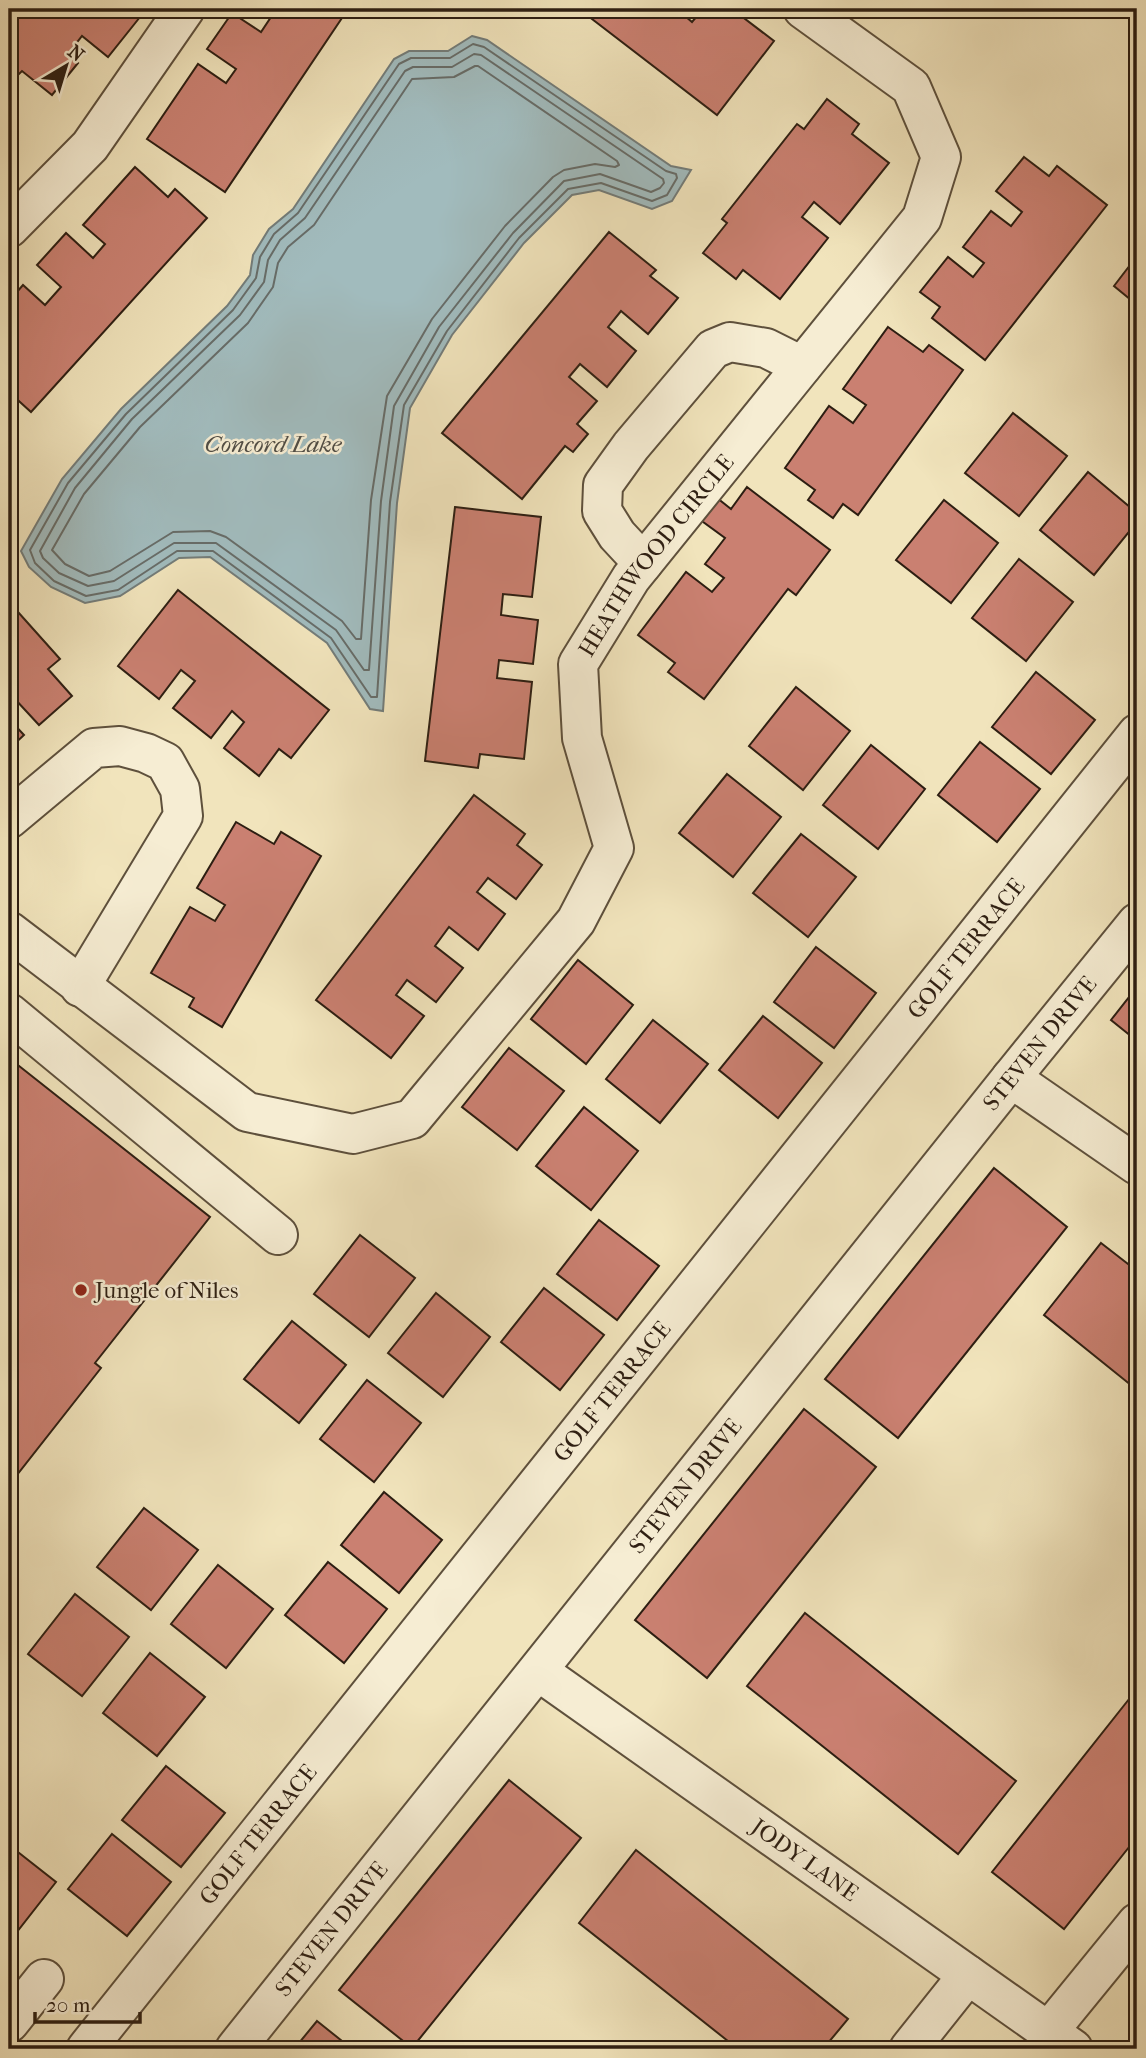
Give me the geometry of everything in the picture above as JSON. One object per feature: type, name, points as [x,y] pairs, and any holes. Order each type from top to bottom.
[{"type":"street","name":"HEATHWOOD CIRCLE","points":[[9,931],[247,1112],[353,1134],[412,1119],[576,922],[614,848],[582,738],[578,664],[631,578],[922,218],[941,157],[911,87],[803,9]]},
{"type":"street","points":[[9,228],[89,146],[177,11]]},
{"type":"street","points":[[643,563],[617,535],[602,511],[603,485],[631,446],[713,349],[730,342],[766,348],[802,366]]},
{"type":"street","name":"GOLF TERRACE","points":[[86,2049],[1137,734]]},
{"type":"street","points":[[9,819],[94,748],[120,746],[146,753],[165,762],[180,789],[183,816],[80,987]]},
{"type":"street","name":"STEVEN DRIVE","points":[[235,2049],[1137,923]]},
{"type":"street","points":[[9,1013],[278,1235]]},
{"type":"street","points":[[1011,1078],[1137,1165]]},
{"type":"street","name":"JODY LANE","points":[[538,1671],[1061,2041]]},
{"type":"street","points":[[1061,2041],[1137,1923]]},
{"type":"street","points":[[909,2049],[968,1975]]},
{"type":"street","points":[[9,2023],[44,1979]]},
{"type":"water","name":"Concord Lake","points":[[472,36],[487,40],[671,166],[691,170],[672,201],[652,209],[599,190],[572,195],[524,243],[452,335],[410,408],[397,503],[383,711],[370,709],[327,643],[210,557],[179,558],[120,596],[85,603],[51,587],[29,567],[21,551],[62,479],[121,409],[227,306],[250,275],[253,255],[269,229],[293,209],[394,59],[409,51],[448,51]]},
{"type":"building","points":[[9,9],[92,9],[102,16],[108,9],[130,9],[140,17],[108,57],[82,36],[68,54],[78,63],[52,95],[22,71],[18,75],[9,67]]},
{"type":"building","points":[[259,9],[348,9],[225,192],[147,139],[198,64],[226,83],[236,69],[207,49],[232,13],[261,32],[271,17]]},
{"type":"building","points":[[579,9],[677,9],[692,22],[703,9],[732,9],[774,41],[717,115]]},
{"type":"building","points":[[827,99],[859,124],[852,134],[889,163],[840,224],[814,202],[802,217],[828,238],[780,299],[743,270],[736,279],[703,253],[727,223],[722,219],[797,124],[804,129]]},
{"type":"building","points":[[1024,157],[1049,176],[1057,166],[1107,205],[985,360],[932,318],[940,307],[920,292],[948,257],[973,277],[984,263],[963,247],[991,211],[1011,226],[1022,212],[996,191]]},
{"type":"building","points":[[135,167],[168,197],[175,189],[207,218],[31,412],[9,392],[9,301],[23,285],[45,305],[61,287],[37,265],[66,233],[93,258],[105,244],[83,225]]},
{"type":"building","points":[[609,232],[656,270],[650,276],[678,298],[648,334],[621,311],[608,327],[636,351],[607,387],[580,364],[569,377],[597,401],[577,424],[588,434],[573,452],[565,446],[522,499],[442,433]]},
{"type":"building","points":[[1137,256],[1137,305],[1114,286]]},
{"type":"building","points":[[888,327],[923,352],[929,345],[963,370],[858,515],[843,504],[833,518],[808,500],[815,490],[785,468],[829,406],[853,423],[866,405],[843,389]]},
{"type":"building","points":[[1013,413],[1067,456],[1019,516],[965,473]]},
{"type":"building","points":[[1088,472],[1137,513],[1137,522],[1094,575],[1040,530]]},
{"type":"building","points":[[747,487],[830,550],[796,595],[788,589],[704,699],[668,672],[675,663],[638,635],[686,572],[712,592],[724,578],[705,564],[725,538],[695,516],[712,494],[731,509]]},
{"type":"building","points":[[944,500],[998,543],[951,603],[896,560]]},
{"type":"building","points":[[455,507],[541,517],[532,597],[503,594],[501,615],[538,620],[533,664],[499,660],[497,678],[532,682],[524,759],[480,754],[478,768],[425,761]]},
{"type":"building","points":[[1019,559],[1073,602],[1026,661],[972,618]]},
{"type":"building","points":[[178,590],[329,710],[291,758],[279,749],[259,776],[224,748],[244,722],[232,711],[211,738],[173,708],[195,681],[181,670],[159,699],[118,666]]},
{"type":"building","points":[[18,612],[60,659],[48,669],[72,696],[39,725],[14,698],[9,703],[9,620]]},
{"type":"building","points":[[1036,672],[1095,720],[1051,774],[992,727]]},
{"type":"building","points":[[796,687],[850,731],[803,790],[749,746]]},
{"type":"building","points":[[9,719],[24,735],[9,749]]},
{"type":"building","points":[[980,742],[1040,789],[997,842],[938,795]]},
{"type":"building","points":[[871,745],[925,789],[878,849],[823,805]]},
{"type":"building","points":[[727,774],[781,817],[733,877],[679,833]]},
{"type":"building","points":[[474,795],[525,834],[517,845],[542,865],[516,899],[488,878],[477,892],[505,914],[478,950],[449,927],[435,946],[463,968],[436,1002],[407,980],[396,995],[424,1016],[391,1058],[316,1000]]},
{"type":"building","points":[[236,822],[274,844],[281,832],[321,856],[222,1027],[189,1007],[194,998],[151,973],[190,907],[215,921],[225,905],[197,888]]},
{"type":"building","points":[[801,834],[856,877],[808,937],[753,893]]},
{"type":"building","points":[[816,947],[876,993],[834,1048],[774,1002]]},
{"type":"building","points":[[578,960],[633,1005],[586,1064],[531,1019]]},
{"type":"building","points":[[1137,987],[1137,1041],[1111,1020]]},
{"type":"building","points":[[763,1016],[822,1063],[778,1118],[719,1070]]},
{"type":"building","points":[[653,1020],[708,1064],[660,1123],[606,1079]]},
{"type":"building","points":[[509,1048],[564,1091],[517,1150],[462,1107]]},
{"type":"building","name":"Jungle of Niles","points":[[9,1058],[210,1217],[95,1363],[101,1368],[9,1485]]},
{"type":"building","points":[[584,1107],[638,1151],[591,1210],[536,1166]]},
{"type":"building","points":[[994,1168],[1067,1227],[898,1438],[825,1379]]},
{"type":"building","points":[[599,1220],[659,1266],[617,1320],[557,1274]]},
{"type":"building","points":[[360,1235],[415,1278],[369,1337],[314,1294]]},
{"type":"building","points":[[1101,1243],[1137,1271],[1137,1390],[1044,1315]]},
{"type":"building","points":[[544,1288],[604,1335],[560,1390],[501,1342]]},
{"type":"building","points":[[436,1293],[490,1337],[443,1397],[388,1353]]},
{"type":"building","points":[[292,1321],[346,1365],[299,1423],[244,1379]]},
{"type":"building","points":[[367,1380],[421,1423],[374,1482],[320,1439]]},
{"type":"building","points":[[804,1409],[876,1467],[707,1678],[635,1620]]},
{"type":"building","points":[[384,1492],[442,1540],[399,1593],[341,1545]]},
{"type":"building","points":[[144,1508],[198,1550],[151,1610],[97,1567]]},
{"type":"building","points":[[328,1562],[387,1609],[344,1663],[285,1615]]},
{"type":"building","points":[[218,1565],[273,1609],[226,1668],[171,1624]]},
{"type":"building","points":[[75,1594],[129,1637],[82,1696],[28,1654]]},
{"type":"building","points":[[805,1613],[1016,1781],[958,1854],[747,1686]]},
{"type":"building","points":[[150,1653],[205,1697],[157,1756],[103,1713]]},
{"type":"building","points":[[1137,1689],[1137,1837],[1064,1929],[992,1872]]},
{"type":"building","points":[[166,1766],[225,1813],[181,1867],[122,1820]]},
{"type":"building","points":[[509,1780],[581,1838],[412,2048],[339,1990]]},
{"type":"building","points":[[112,1834],[171,1882],[127,1936],[68,1889]]},
{"type":"building","points":[[9,1845],[56,1882],[9,1942]]},
{"type":"building","points":[[636,1850],[848,2019],[823,2049],[738,2049],[579,1923]]},
{"type":"building","points":[[317,2021],[352,2049],[294,2049]]},
{"type":"place","name":"Jungle of Niles","points":[[81,1290]]}]
